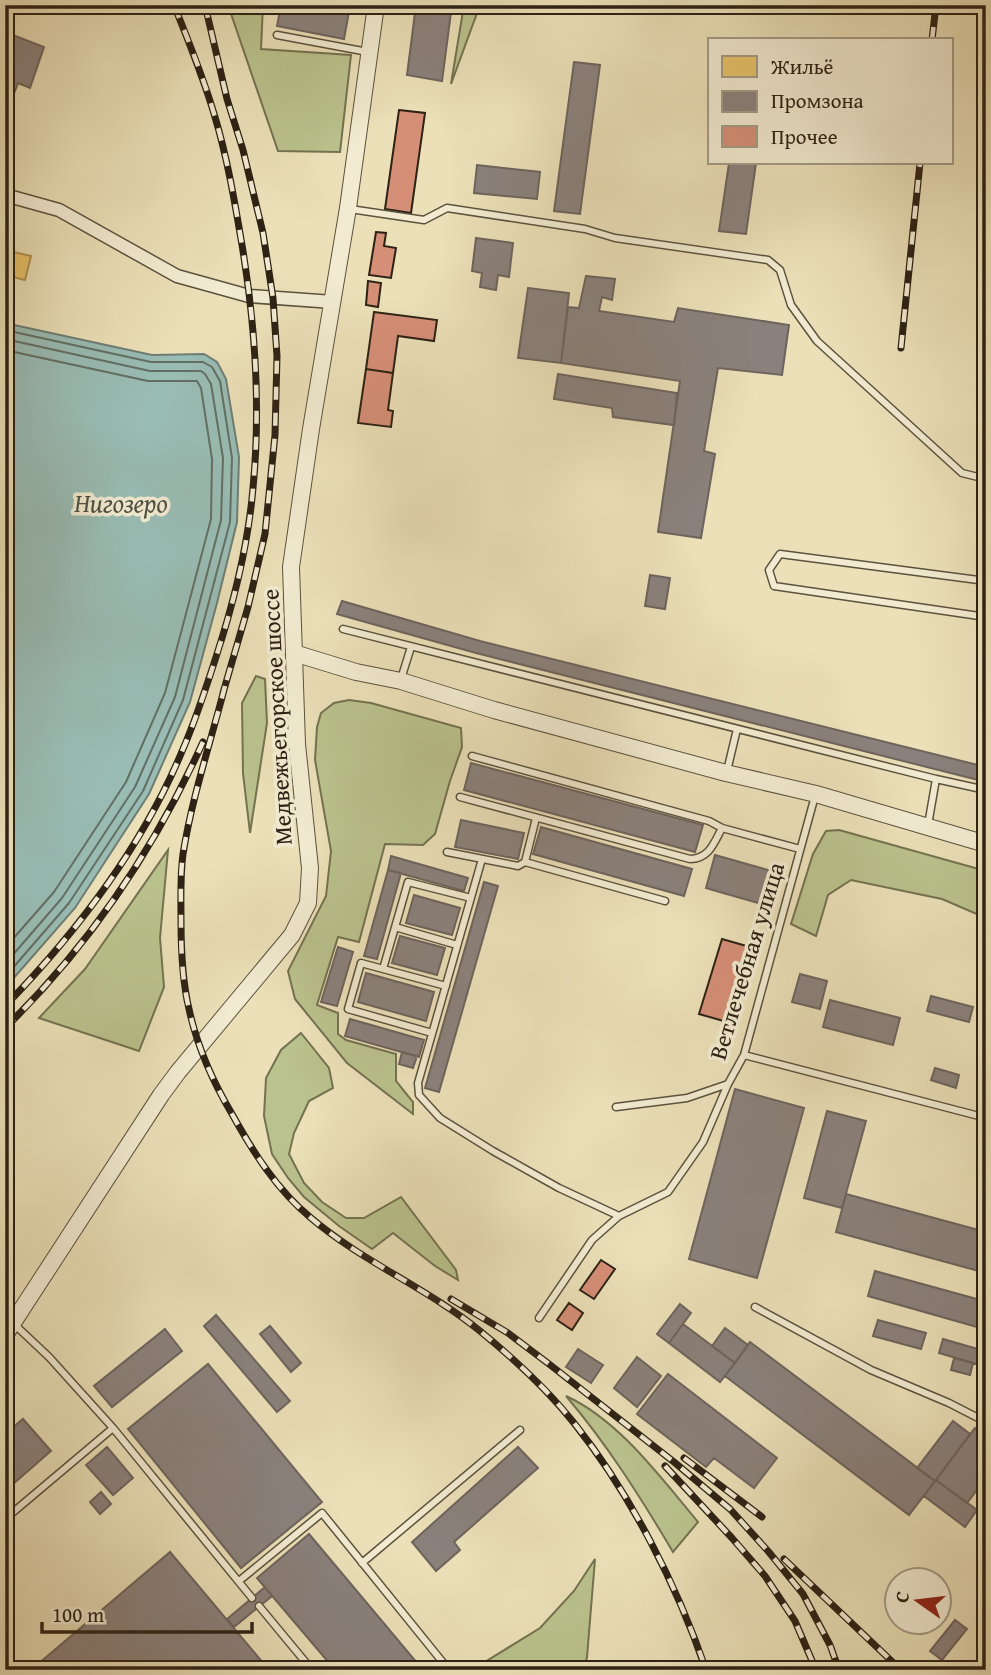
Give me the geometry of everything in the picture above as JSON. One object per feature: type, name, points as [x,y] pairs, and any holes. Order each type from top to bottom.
[{"type":"street","name":"Медвежьегорское шоссе","points":[[9,1329],[161,1095],[292,935],[309,903],[310,868],[297,744],[291,567],[348,208],[376,5]]},
{"type":"street","points":[[5,195],[59,211],[177,276],[249,296],[333,302]]},
{"type":"street","points":[[294,653],[726,773],[816,794],[986,844]]},
{"type":"lane","points":[[276,35],[370,52]]},
{"type":"lane","points":[[348,208],[424,220],[447,208],[585,229],[615,238],[768,260],[780,270],[792,305],[817,341],[962,473],[986,479]]},
{"type":"lane","points":[[986,581],[780,554],[769,570],[774,586],[986,617]]},
{"type":"lane","points":[[343,629],[986,790]]},
{"type":"lane","points":[[401,681],[411,647]]},
{"type":"lane","points":[[726,773],[737,729]]},
{"type":"lane","points":[[472,756],[709,821],[722,828],[800,849]]},
{"type":"lane","points":[[928,827],[936,779]]},
{"type":"lane","name":"Ветлечебная улица","points":[[538,1318],[592,1240],[619,1216],[668,1192],[703,1142],[728,1084],[744,1055],[816,794]]},
{"type":"lane","points":[[460,797],[690,859],[698,859],[710,851],[722,828]]},
{"type":"lane","points":[[525,862],[536,818]]},
{"type":"lane","points":[[447,852],[518,866],[525,862],[665,901]]},
{"type":"lane","points":[[482,859],[418,1083],[419,1095],[440,1118],[493,1151],[559,1188],[619,1216]]},
{"type":"lane","points":[[383,969],[408,882],[471,898]]},
{"type":"lane","points":[[395,927],[457,945]]},
{"type":"lane","points":[[432,1033],[348,1009],[361,963],[446,986]]},
{"type":"lane","points":[[744,1055],[979,1116]]},
{"type":"lane","points":[[616,1107],[687,1098],[728,1084]]},
{"type":"lane","points":[[755,1307],[871,1370],[986,1422]]},
{"type":"lane","points":[[9,1329],[49,1357],[113,1428],[252,1598]]},
{"type":"lane","points":[[5,1519],[113,1428]]},
{"type":"lane","points":[[362,1563],[520,1430]]},
{"type":"lane","points":[[239,1581],[322,1513],[449,1670]]},
{"type":"lane","points":[[259,1606],[312,1670]]},
{"type":"green space","points":[[228,5],[263,5],[261,49],[351,55],[340,152],[278,151]]},
{"type":"green space","points":[[464,5],[480,5],[451,84]]},
{"type":"green space","points":[[256,676],[265,679],[267,723],[250,833],[243,773],[242,703]]},
{"type":"green space","points":[[349,700],[371,703],[461,728],[462,747],[435,834],[423,845],[385,844],[359,942],[338,937],[317,1005],[338,1013],[338,1034],[346,1040],[396,1054],[396,1081],[413,1102],[413,1114],[347,1063],[295,999],[288,971],[326,896],[331,851],[315,760],[317,727],[321,713],[334,703]]},
{"type":"green space","points":[[839,830],[986,871],[986,918],[942,899],[851,880],[828,895],[816,936],[791,924],[813,854],[826,831]]},
{"type":"green space","points":[[168,850],[160,938],[164,987],[139,1051],[39,1018],[85,969]]},
{"type":"green space","points":[[301,1033],[329,1068],[333,1088],[309,1101],[294,1133],[289,1154],[304,1183],[322,1202],[346,1218],[364,1218],[401,1197],[456,1270],[458,1280],[435,1266],[393,1233],[372,1249],[304,1197],[272,1154],[264,1116],[266,1078],[281,1050]]},
{"type":"green space","points":[[566,1396],[585,1406],[621,1435],[654,1469],[698,1522],[673,1552],[623,1472]]},
{"type":"green space","points":[[595,1559],[584,1670],[488,1670],[485,1662],[540,1628],[574,1591]]},
{"type":"water","name":"Нигозеро","points":[[5,323],[152,355],[204,354],[217,362],[226,379],[239,457],[237,522],[190,702],[149,794],[75,908],[5,988]]},
{"type":"building: Жильё","points":[[5,250],[31,256],[25,280],[5,275]]},
{"type":"building: Промзона","points":[[281,5],[350,6],[344,39],[277,26]]},
{"type":"building: Промзона","points":[[416,5],[452,5],[442,81],[407,75]]},
{"type":"building: Промзона","points":[[5,32],[44,47],[30,88],[18,83],[5,118]]},
{"type":"building: Промзона","points":[[574,62],[600,65],[580,214],[554,211]]},
{"type":"building: Промзона","points":[[729,164],[756,164],[746,234],[719,231]]},
{"type":"building: Промзона","points":[[477,165],[540,172],[537,199],[474,193]]},
{"type":"building: Промзона","points":[[476,238],[513,243],[509,277],[498,275],[496,290],[480,287],[482,273],[472,271]]},
{"type":"building: Промзона","points":[[586,276],[615,279],[612,300],[602,297],[599,311],[674,322],[678,308],[789,325],[782,375],[718,368],[704,451],[715,454],[701,538],[658,532],[680,381],[561,363],[568,307],[579,308]]},
{"type":"building: Промзона","points":[[528,288],[569,293],[561,363],[518,358]]},
{"type":"building: Промзона","points":[[558,374],[677,393],[674,425],[613,417],[612,408],[554,399]]},
{"type":"building: Промзона","points":[[650,575],[670,578],[665,609],[645,606]]},
{"type":"building: Промзона","points":[[342,601],[480,641],[986,767],[986,782],[476,653],[337,614]]},
{"type":"building: Промзона","points":[[471,763],[703,825],[695,852],[464,790]]},
{"type":"building: Промзона","points":[[461,820],[524,833],[518,859],[455,847]]},
{"type":"building: Промзона","points":[[541,827],[692,869],[684,896],[533,854]]},
{"type":"building: Промзона","points":[[715,855],[782,874],[772,907],[706,888]]},
{"type":"building: Промзона","points":[[391,856],[468,878],[464,891],[388,870]]},
{"type":"building: Промзона","points":[[388,870],[401,873],[377,959],[364,956]]},
{"type":"building: Промзона","points":[[484,882],[498,886],[439,1092],[425,1088]]},
{"type":"building: Промзона","points":[[414,895],[460,908],[452,935],[406,923]]},
{"type":"building: Промзона","points":[[400,936],[445,948],[437,975],[392,963]]},
{"type":"building: Промзона","points":[[338,947],[353,952],[337,1006],[321,1002]]},
{"type":"building: Промзона","points":[[366,973],[434,992],[426,1021],[358,1002]]},
{"type":"building: Промзона","points":[[800,974],[827,981],[820,1009],[792,1002]]},
{"type":"building: Промзона","points":[[931,996],[973,1007],[969,1022],[927,1011]]},
{"type":"building: Промзона","points":[[830,1000],[900,1018],[893,1045],[823,1027]]},
{"type":"building: Промзона","points":[[350,1019],[424,1040],[419,1057],[345,1036]]},
{"type":"building: Промзона","points":[[402,1052],[417,1056],[413,1068],[399,1064]]},
{"type":"building: Промзона","points":[[935,1068],[959,1075],[956,1088],[931,1080]]},
{"type":"building: Промзона","points":[[735,1089],[804,1108],[757,1278],[689,1259]]},
{"type":"building: Промзона","points":[[827,1111],[866,1121],[842,1208],[804,1198]]},
{"type":"building: Промзона","points":[[846,1194],[986,1232],[986,1273],[836,1232]]},
{"type":"building: Промзона","points":[[875,1271],[984,1301],[977,1327],[868,1296]]},
{"type":"building: Промзона","points":[[680,1304],[691,1313],[669,1343],[657,1334]]},
{"type":"building: Промзона","points":[[680,1304],[691,1313],[669,1343],[657,1334]]},
{"type":"building: Промзона","points":[[216,1315],[290,1401],[277,1412],[204,1326]]},
{"type":"building: Промзона","points":[[878,1320],[926,1333],[921,1349],[873,1336]]},
{"type":"building: Промзона","points":[[683,1324],[735,1363],[720,1382],[669,1343]]},
{"type":"building: Промзона","points":[[270,1326],[301,1363],[291,1372],[260,1334]]},
{"type":"building: Промзона","points":[[725,1328],[748,1345],[735,1363],[712,1346]]},
{"type":"building: Промзона","points":[[165,1329],[182,1351],[112,1407],[94,1386]]},
{"type":"building: Промзона","points":[[943,1339],[981,1350],[977,1364],[939,1353]]},
{"type":"building: Промзона","points":[[750,1342],[935,1481],[909,1515],[725,1376]]},
{"type":"building: Промзона","points":[[578,1349],[603,1365],[591,1383],[566,1367]]},
{"type":"building: Промзона","points":[[637,1357],[661,1376],[637,1407],[614,1388]]},
{"type":"building: Промзона","points":[[954,1358],[973,1363],[970,1375],[951,1370]]},
{"type":"building: Промзона","points":[[208,1364],[322,1502],[241,1568],[128,1429]]},
{"type":"building: Промзона","points":[[668,1374],[777,1458],[754,1488],[714,1458],[706,1467],[637,1414]]},
{"type":"building: Промзона","points":[[23,1419],[51,1451],[5,1491],[5,1434]]},
{"type":"building: Промзона","points":[[953,1421],[970,1434],[935,1481],[917,1468]]},
{"type":"building: Промзона","points":[[975,1428],[986,1436],[986,1478],[967,1503],[936,1480]]},
{"type":"building: Промзона","points":[[107,1447],[133,1478],[113,1495],[86,1465]]},
{"type":"building: Промзона","points":[[518,1447],[538,1468],[454,1542],[460,1550],[436,1571],[412,1542]]},
{"type":"building: Промзона","points":[[936,1480],[977,1510],[965,1527],[924,1496]]},
{"type":"building: Промзона","points":[[101,1492],[111,1504],[100,1514],[90,1502]]},
{"type":"building: Промзона","points":[[309,1534],[423,1670],[335,1670],[257,1578]]},
{"type":"building: Промзона","points":[[170,1552],[269,1670],[31,1670]]},
{"type":"building: Промзона","points":[[265,1587],[272,1596],[234,1627],[227,1619]]},
{"type":"building: Промзона","points":[[955,1620],[967,1629],[942,1660],[930,1651],[942,1636],[953,1636]]},
{"type":"building: Прочее","points":[[399,110],[425,113],[411,213],[385,209]]},
{"type":"building: Прочее","points":[[376,232],[386,233],[384,246],[396,248],[391,278],[369,275]]},
{"type":"building: Прочее","points":[[368,281],[381,283],[378,307],[366,305]]},
{"type":"building: Прочее","points":[[374,312],[437,320],[434,341],[398,336],[393,373],[366,369]]},
{"type":"building: Прочее","points":[[366,369],[393,373],[388,410],[393,411],[391,427],[358,423]]},
{"type":"building: Прочее","points":[[722,939],[750,947],[727,1022],[699,1014]]},
{"type":"building: Прочее","points":[[601,1260],[615,1269],[594,1299],[580,1290]]},
{"type":"building: Прочее","points":[[569,1303],[583,1313],[572,1330],[557,1320]]},
{"type":"railway","points":[[5,1006],[58,948],[106,886],[149,820],[167,785],[192,726],[216,657],[234,595],[248,531],[255,457],[256,394],[246,270],[219,132],[211,103],[174,5]]},
{"type":"railway","points":[[205,5],[263,233],[273,298],[277,356],[275,435],[265,534],[248,607],[223,693]]},
{"type":"railway","points":[[932,38],[936,5]]},
{"type":"railway","points":[[901,348],[920,164]]},
{"type":"railway","points":[[225,686],[191,811],[183,854],[181,887],[183,976],[187,998],[201,1050],[218,1089],[257,1156],[299,1207],[331,1234],[439,1301],[480,1331],[529,1374],[564,1410],[595,1450],[650,1541],[681,1605],[706,1670]]},
{"type":"railway","points":[[5,1028],[65,964],[118,894],[164,820],[203,742]]},
{"type":"railway","points":[[451,1299],[508,1333],[730,1509],[803,1594],[830,1645],[839,1670]]},
{"type":"railway","points":[[684,1458],[762,1517]]},
{"type":"railway","points":[[665,1466],[765,1576],[795,1621],[816,1670]]},
{"type":"railway","points":[[784,1559],[901,1670]]}]
